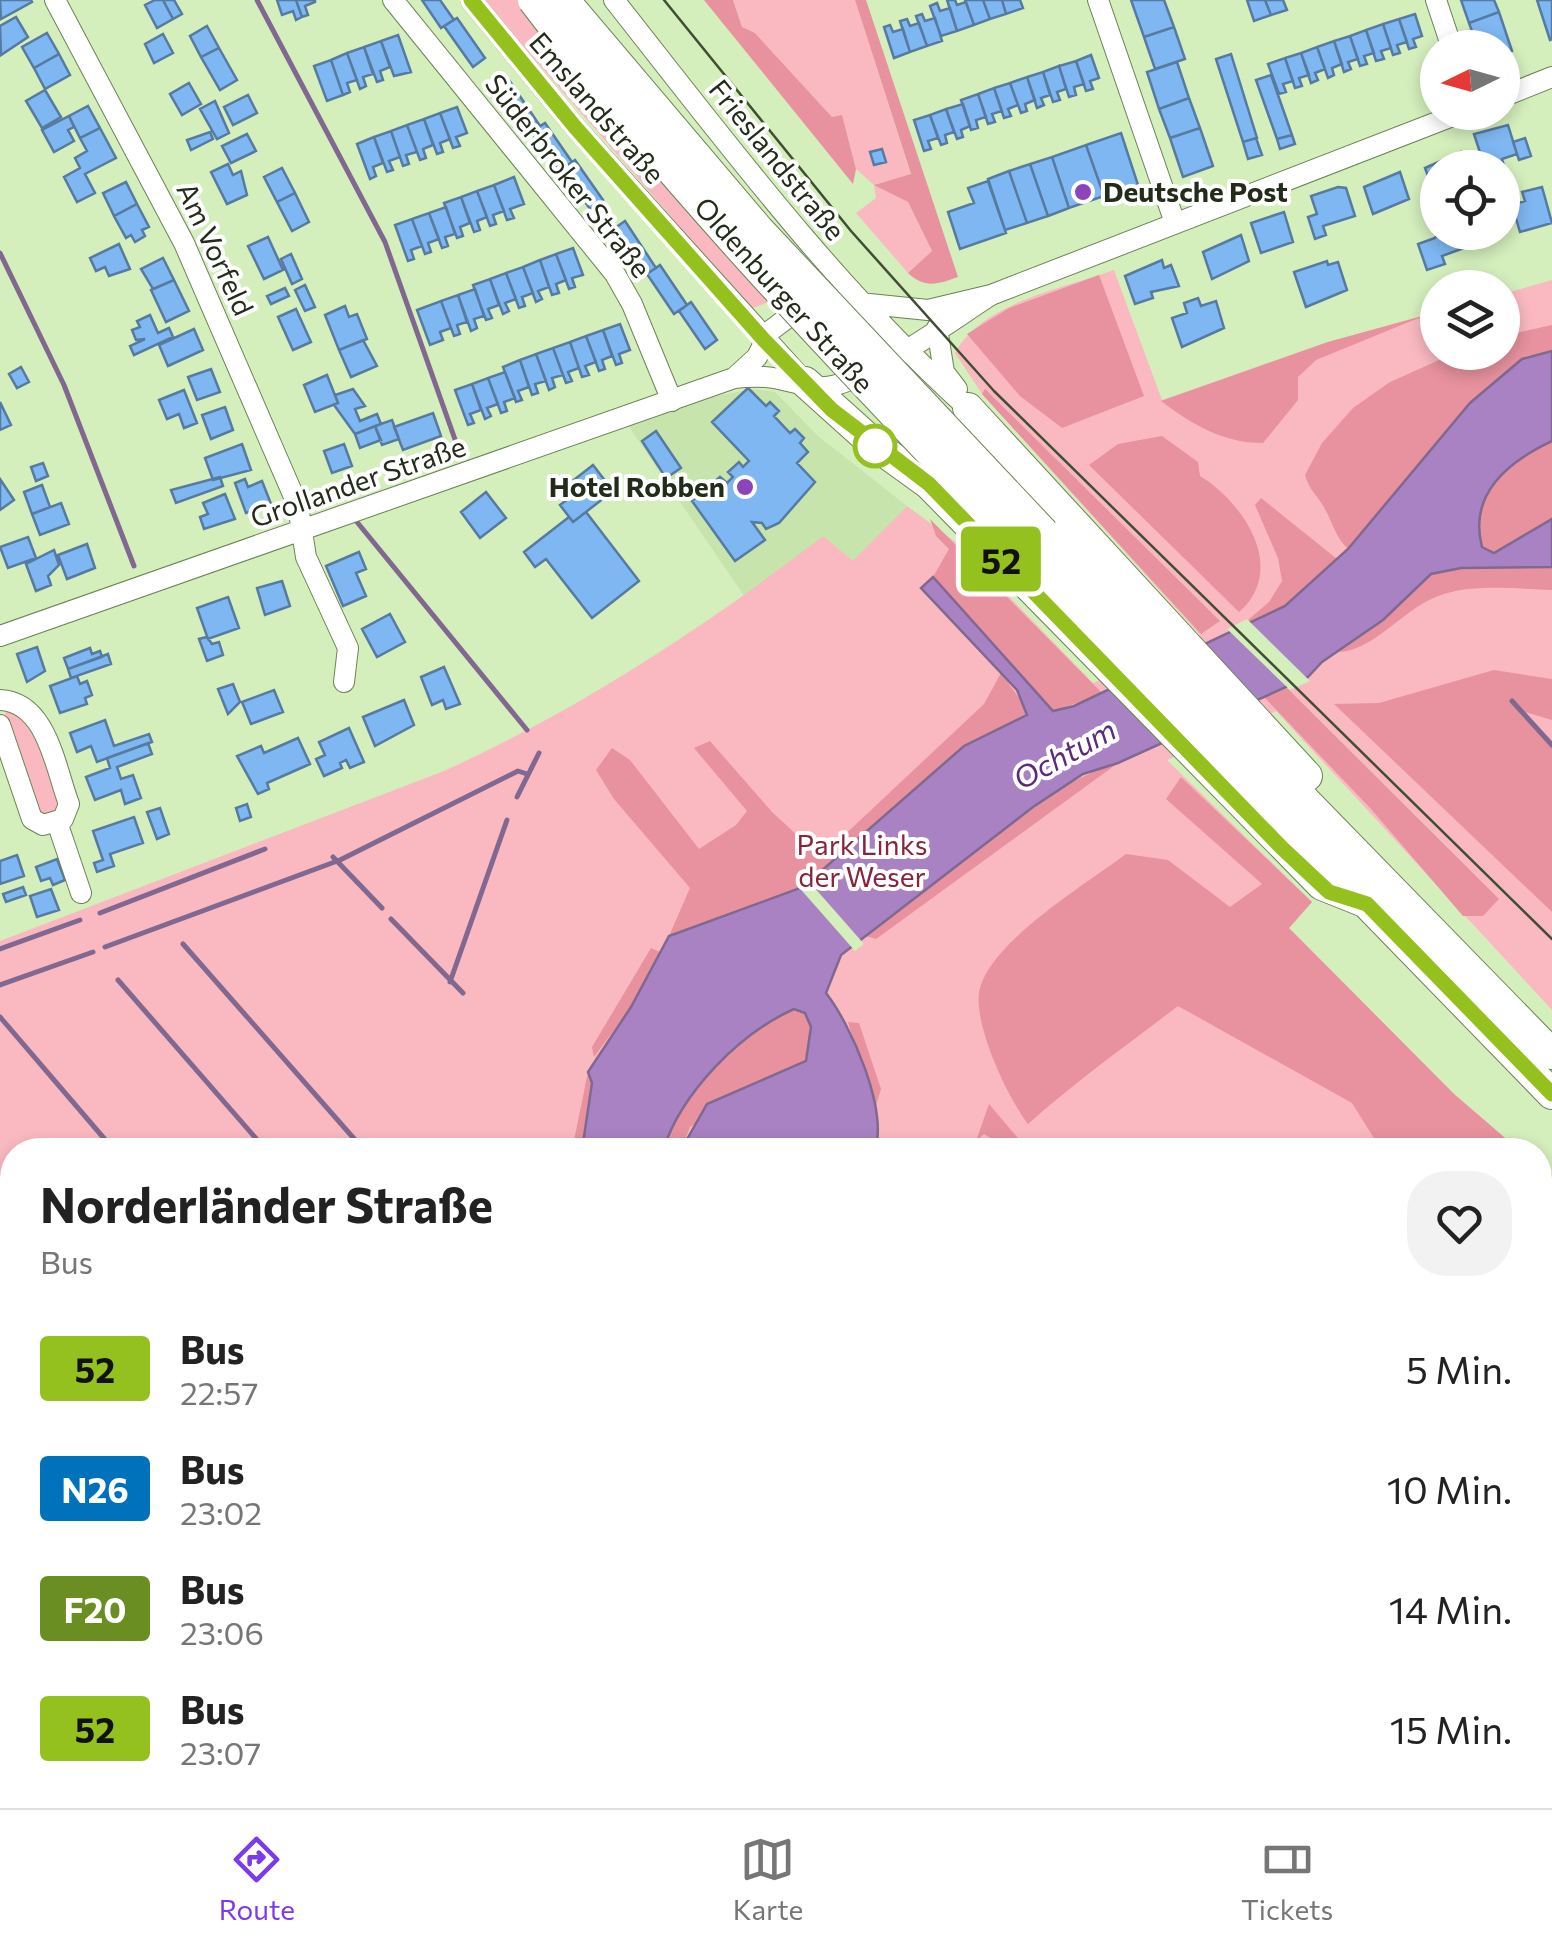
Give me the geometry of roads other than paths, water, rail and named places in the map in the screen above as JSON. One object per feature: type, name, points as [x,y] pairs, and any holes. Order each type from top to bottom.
[{"type":"highway","name":"Oldenburger Straße","points":[[533,0],[702,204],[1371,889],[1552,1094]]},
{"type":"highway","name":"Oldenburger Straße","points":[[564,0],[746,216],[1034,542]]},
{"type":"highway","points":[[806,382],[875,446],[929,484],[1147,658]]},
{"type":"highway","points":[[968,408],[1147,658],[1220,735],[1361,835],[1371,889]]},
{"type":"highway","name":"Oldenburger Straße","points":[[1371,889],[1552,1054]]},
{"type":"street","name":"Am Vorfeld","points":[[55,0],[184,244],[298,506],[306,557],[348,648],[344,682]]},
{"type":"street","name":"Süderbroker Straße","points":[[393,0],[615,274],[632,304],[672,401]]},
{"type":"street","name":"Emslandstraße","points":[[471,0],[575,127],[806,382]]},
{"type":"street","name":"Frieslandstraße","points":[[614,0],[816,253],[903,349],[968,408]]},
{"type":"street","points":[[1098,0],[1175,223]]},
{"type":"street","points":[[1436,0],[1446,30]]},
{"type":"street","points":[[1520,90],[1552,77]]},
{"type":"street","points":[[734,378],[757,357],[764,340],[784,317],[803,306],[862,303],[928,310],[991,295],[1420,129]]},
{"type":"street","name":"Grollander Straße","points":[[0,636],[734,378],[771,374],[820,387],[852,382],[991,295]]},
{"type":"street","points":[[937,328],[944,372],[968,408]]},
{"type":"street","points":[[0,700],[16,700],[38,719],[69,804],[63,819],[43,826],[32,820],[0,725]]},
{"type":"street","points":[[57,822],[81,893]]},
{"type":"water","name":"Ochtum","points":[[1552,351],[1552,441],[1520,459],[1495,482],[1486,496],[1479,528],[1482,547],[1494,553],[1552,519],[1552,567],[1461,568],[1431,574],[1383,620],[1322,662],[1308,677],[1118,763],[1083,774],[1033,807],[841,955],[826,993],[865,1068],[876,1113],[877,1138],[688,1138],[707,1104],[806,1061],[811,1027],[805,1013],[794,1009],[753,1033],[715,1067],[684,1107],[668,1138],[584,1138],[592,1083],[588,1072],[631,1007],[669,936],[803,887],[964,746],[1027,715],[1017,690],[921,588],[933,577],[1053,711],[1074,706],[1285,606],[1348,549],[1470,403],[1509,370],[1520,370],[1520,361]]},
{"type":"waterway","points":[[257,0],[385,242],[457,445]]},
{"type":"waterway","points":[[0,253],[64,385],[134,566]]},
{"type":"waterway","points":[[357,522],[527,730]]},
{"type":"waterway","points":[[1512,701],[1552,745]]},
{"type":"waterway","points":[[517,797],[539,753]]},
{"type":"waterway","points":[[105,947],[340,860],[518,771],[527,774]]},
{"type":"waterway","points":[[450,982],[507,820]]},
{"type":"waterway","points":[[100,913],[265,849]]},
{"type":"waterway","points":[[333,857],[382,908]]},
{"type":"waterway","points":[[391,919],[463,993]]},
{"type":"waterway","points":[[0,949],[80,920]]},
{"type":"waterway","points":[[183,944],[353,1138]]},
{"type":"waterway","points":[[0,985],[93,952]]},
{"type":"waterway","points":[[118,980],[256,1138]]},
{"type":"waterway","points":[[0,1017],[104,1138]]},
{"type":"tram line","points":[[664,0],[851,231],[994,391],[1552,939]]},
{"type":"place","name":"Deutsche Post","points":[[1083,192]]},
{"type":"place","name":"Hotel Robben","points":[[745,487]]},
{"type":"park label","name":"Park Links der Weser","points":[[862,861]]}]
